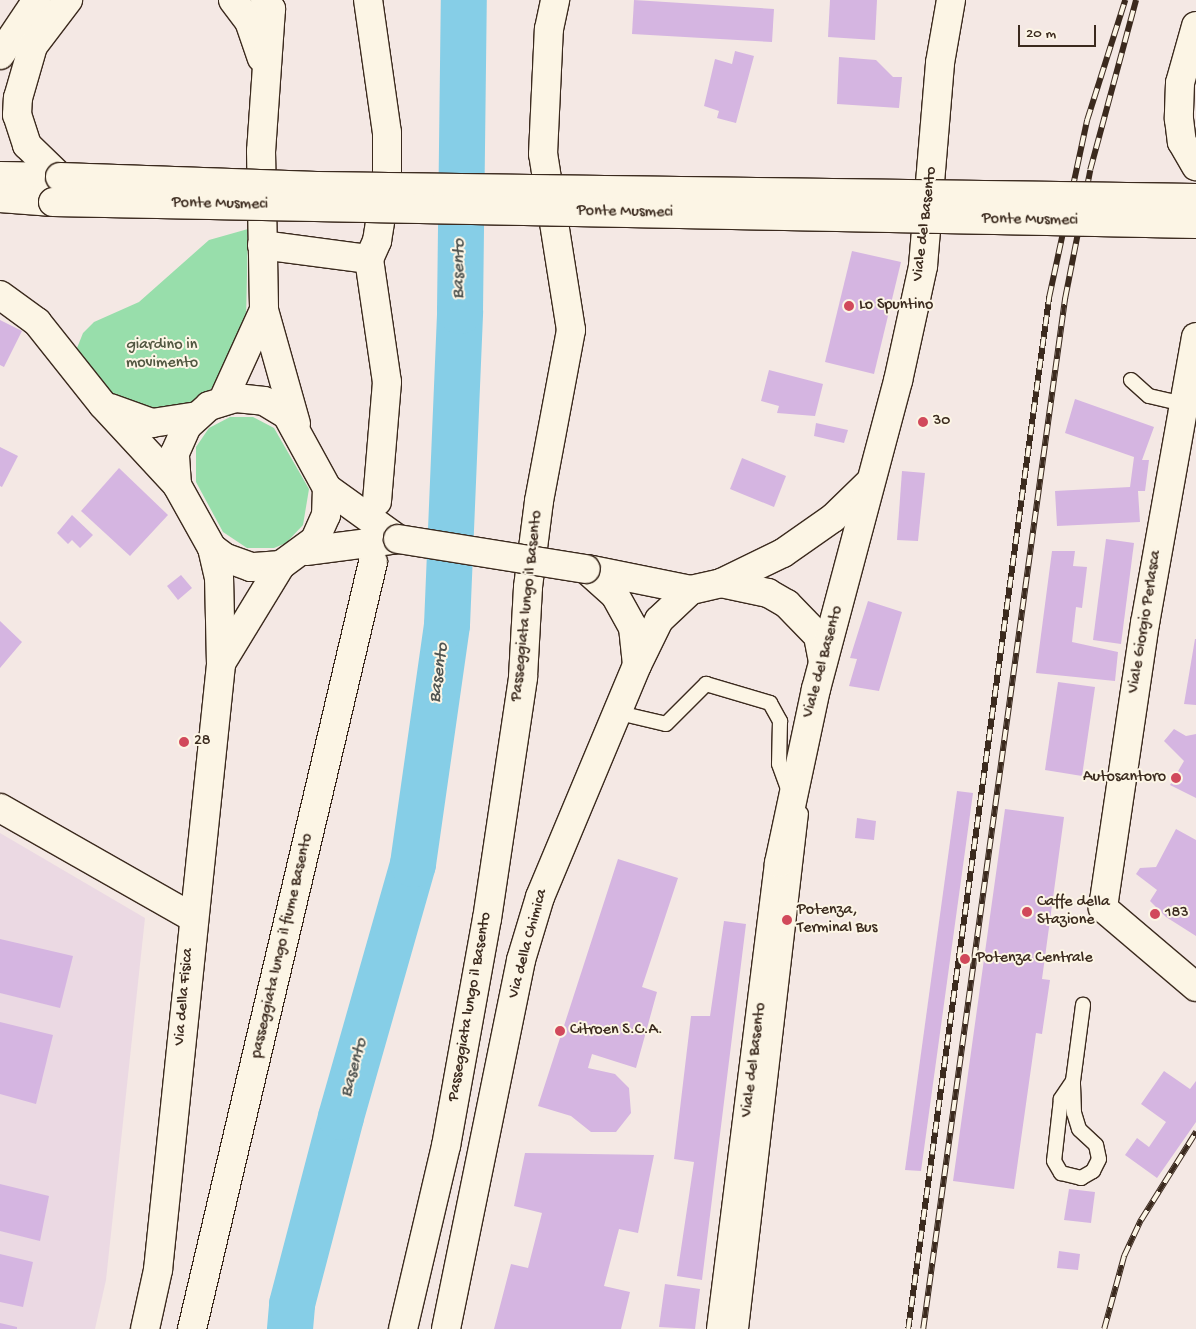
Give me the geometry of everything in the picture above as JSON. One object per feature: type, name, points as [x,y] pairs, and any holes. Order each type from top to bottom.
[{"type":"street","points":[[0,54],[37,0]]},
{"type":"street","points":[[57,190],[27,145],[17,115],[18,98],[33,46],[68,0]]},
{"type":"street","points":[[233,0],[257,38],[265,77]]},
{"type":"street","points":[[368,0],[387,133],[387,179],[377,241],[369,259],[387,382],[376,502]]},
{"type":"street","name":"Passeggiata lungo il Basento","points":[[403,1329],[446,1146],[487,919],[523,677],[528,587],[539,502],[571,330],[543,154],[548,29],[555,0]]},
{"type":"street","name":"Viale del Basento","points":[[721,1329],[779,863],[808,724],[872,480],[923,266],[940,63],[949,2]]},
{"type":"street","points":[[270,3],[265,77],[262,245],[264,310],[296,425],[327,488],[398,539]]},
{"type":"street","points":[[1196,26],[1180,83],[1179,119],[1182,142],[1196,166]]},
{"type":"street","points":[[0,176],[57,190]]},
{"type":"street","name":"Ponte Musmeci","points":[[57,190],[337,186],[1196,198]]},
{"type":"street","points":[[0,198],[57,190]]},
{"type":"street","name":"Ponte Musmeci","points":[[57,190],[1196,224]]},
{"type":"street","points":[[262,245],[369,259]]},
{"type":"street","points":[[0,296],[37,322],[103,404],[178,485],[212,548],[237,564],[281,565]]},
{"type":"street","points":[[223,400],[264,310]]},
{"type":"street","name":"Viale Giorgio Perlasca","points":[[1196,337],[1103,908],[1196,987]]},
{"type":"street","points":[[103,404],[152,423],[196,416],[223,400],[264,401],[296,425]]},
{"type":"street","points":[[178,485],[175,453],[196,416]]},
{"type":"street","points":[[221,664],[281,565],[306,551],[398,539],[586,569],[691,590],[721,583],[812,534],[872,480]]},
{"type":"street","points":[[306,551],[326,515],[327,488]]},
{"type":"street","name":"Via della Fisica","points":[[145,1329],[158,1270],[192,917],[221,664],[219,578],[212,548]]},
{"type":"street","name":"passeggiata lungo il fiume Basento","points":[[192,1329],[373,562]]},
{"type":"street","points":[[586,569],[615,595],[633,627],[637,665]]},
{"type":"street","points":[[721,583],[768,593],[787,604],[818,636],[824,662]]},
{"type":"street","name":"Via della Chimica","points":[[446,1329],[521,960],[540,897],[615,712],[637,665],[660,620],[691,590]]},
{"type":"street","points":[[0,808],[192,917]]},
{"type":"lane","points":[[1131,380],[1149,396],[1184,404]]},
{"type":"lane","points":[[615,712],[666,724],[706,684],[770,703],[780,721],[778,764],[792,800]]},
{"type":"lane","points":[[741,1329],[797,875],[808,724]]},
{"type":"lane","points":[[1073,1081],[1062,1099],[1054,1162],[1061,1173],[1081,1178],[1097,1166],[1098,1151],[1076,1123],[1073,1081],[1083,1005]]},
{"type":"shaded area","points":[[0,833],[145,918],[106,1280],[95,1329],[0,1329]]},
{"type":"green space","name":"giardino in movimento","points":[[248,229],[246,320],[222,378],[199,400],[176,411],[135,410],[111,394],[77,348],[83,333],[94,322],[139,302],[209,240]]},
{"type":"green space","points":[[230,417],[253,417],[274,428],[309,489],[303,525],[286,543],[274,548],[247,548],[223,532],[196,482],[196,447],[209,428]]},
{"type":"building","points":[[634,0],[774,9],[772,42],[632,34]]},
{"type":"building","points":[[830,0],[877,0],[875,40],[828,37]]},
{"type":"building","points":[[735,51],[754,56],[736,123],[717,118],[719,111],[704,106],[715,59],[732,64]]},
{"type":"building","points":[[839,57],[876,60],[893,77],[902,77],[899,108],[837,104]]},
{"type":"building","points":[[852,251],[901,262],[874,374],[825,362]]},
{"type":"building","points":[[0,320],[22,331],[4,367],[0,365]]},
{"type":"building","points":[[769,370],[823,384],[815,416],[777,413],[779,406],[761,401]]},
{"type":"building","points":[[1075,399],[1154,427],[1142,460],[1149,460],[1145,491],[1138,491],[1140,522],[1057,526],[1055,491],[1130,487],[1134,457],[1065,433]]},
{"type":"building","points":[[816,423],[848,430],[844,443],[814,436]]},
{"type":"building","points":[[0,447],[18,456],[2,487],[0,486]]},
{"type":"building","points":[[742,458],[786,476],[774,507],[730,489]]},
{"type":"building","points":[[119,468],[168,515],[130,556],[81,511]]},
{"type":"building","points":[[902,471],[925,473],[918,541],[897,540]]},
{"type":"building","points":[[72,515],[93,535],[80,548],[72,540],[68,544],[57,533]]},
{"type":"building","points":[[1106,539],[1134,543],[1121,644],[1093,640]]},
{"type":"building","points":[[1052,551],[1075,551],[1073,566],[1087,567],[1082,608],[1076,607],[1072,642],[1118,652],[1115,681],[1036,673]]},
{"type":"building","points":[[181,575],[192,588],[178,600],[167,586]]},
{"type":"building","points":[[868,601],[902,612],[879,691],[849,686],[857,659],[850,658]]},
{"type":"building","points":[[0,621],[22,642],[0,668]]},
{"type":"building","points":[[1196,639],[1196,705],[1184,704]]},
{"type":"building","points":[[1058,682],[1095,687],[1082,776],[1045,770]]},
{"type":"building","points":[[1174,729],[1186,736],[1196,734],[1196,798],[1170,785],[1184,761],[1164,741]]},
{"type":"building","points":[[957,791],[973,793],[921,1171],[905,1170]]},
{"type":"building","points":[[1005,809],[1064,817],[1042,979],[1050,980],[1042,1034],[1036,1033],[1014,1189],[953,1181]]},
{"type":"building","points":[[857,818],[876,821],[874,840],[855,838]]},
{"type":"building","points":[[1176,829],[1196,840],[1196,936],[1166,917],[1150,901],[1157,890],[1136,874],[1140,868],[1156,867]]},
{"type":"building","points":[[618,859],[678,878],[642,987],[657,992],[636,1068],[592,1054],[588,1068],[615,1074],[629,1088],[631,1113],[616,1132],[591,1132],[571,1116],[538,1106]]},
{"type":"building","points":[[724,921],[746,924],[702,1280],[677,1276],[694,1162],[674,1159],[691,1016],[710,1016]]},
{"type":"building","points":[[0,939],[73,956],[60,1008],[0,993]]},
{"type":"building","points":[[0,1022],[53,1035],[36,1104],[0,1094]]},
{"type":"building","points":[[1164,1071],[1190,1089],[1196,1081],[1196,1122],[1157,1178],[1125,1155],[1137,1138],[1149,1147],[1166,1122],[1141,1104]]},
{"type":"building","points":[[525,1153],[654,1155],[638,1233],[619,1229],[604,1286],[630,1292],[621,1329],[494,1329],[511,1264],[528,1268],[542,1213],[514,1206]]},
{"type":"building","points":[[0,1184],[49,1196],[40,1241],[0,1231]]},
{"type":"building","points":[[1069,1189],[1095,1192],[1091,1223],[1064,1220]]},
{"type":"building","points":[[1059,1251],[1080,1254],[1078,1270],[1057,1268]]},
{"type":"building","points":[[0,1254],[33,1262],[23,1307],[0,1302]]},
{"type":"building","points":[[665,1284],[700,1289],[695,1329],[659,1327]]},
{"type":"building","points":[[0,1323],[17,1327],[17,1329],[0,1329]]},
{"type":"waterway","name":"Basento","points":[[290,1329],[292,1304],[341,1117],[413,864],[447,625],[460,311],[464,0]]},
{"type":"railway","points":[[908,1329],[1049,297],[1087,120],[1125,0]]},
{"type":"railway","points":[[923,1329],[1065,298],[1090,170],[1136,0]]},
{"type":"railway","points":[[1104,1329],[1124,1256],[1141,1220],[1196,1132]]},
{"type":"place","name":"Lo Spuntino","points":[[849,306]]},
{"type":"place","name":"30","points":[[923,422]]},
{"type":"place","name":"28","points":[[184,742]]},
{"type":"place","name":"Autosantoro","points":[[1176,778]]},
{"type":"place","name":"Caffe della Stazione","points":[[1027,912]]},
{"type":"place","name":"183","points":[[1155,914]]},
{"type":"place","name":"Potenza, Terminal Bus","points":[[787,920]]},
{"type":"place","name":"Potenza Centrale","points":[[965,959]]},
{"type":"place","name":"Citroen S.C.A.","points":[[560,1031]]}]
